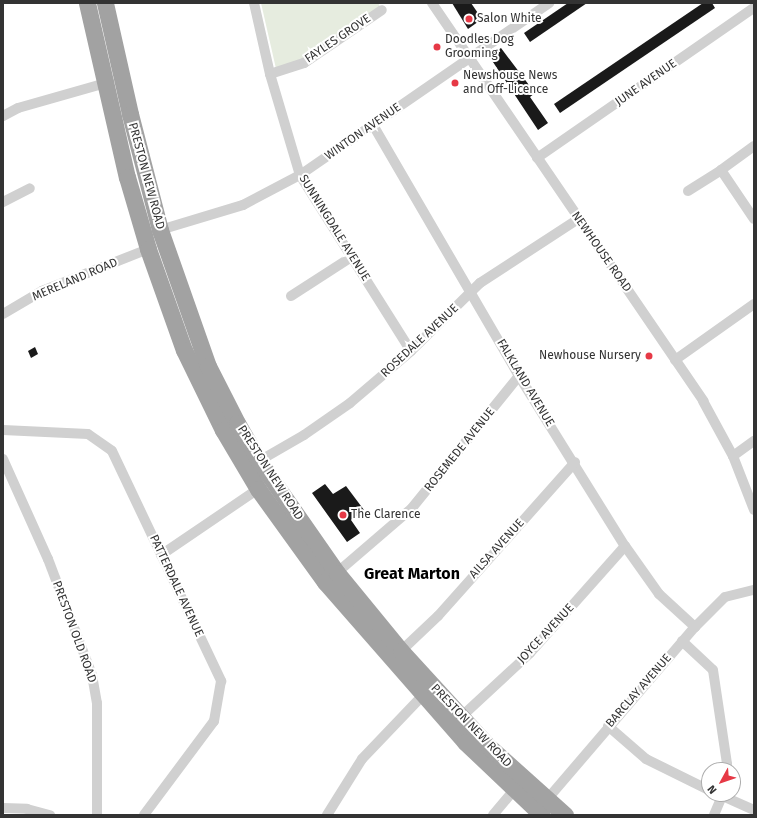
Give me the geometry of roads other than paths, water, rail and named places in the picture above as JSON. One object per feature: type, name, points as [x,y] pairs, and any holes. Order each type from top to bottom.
[{"type":"highway","name":"PRESTON NEW ROAD","points":[[87,3],[105,83],[148,249],[184,350],[223,430],[258,489],[427,691],[514,790],[542,808],[565,815]]},
{"type":"highway","name":"PRESTON NEW ROAD","points":[[105,3],[160,230],[189,318],[208,366],[259,461],[331,578],[401,651],[427,691],[461,717],[542,808]]},
{"type":"street","name":"SUNNINGDALE AVENUE","points":[[254,3],[270,74],[300,175],[353,256],[411,351]]},
{"type":"street","name":"NEWHOUSE ROAD","points":[[432,3],[703,401],[733,456],[754,510]]},
{"type":"street","name":"WINTON AVENUE","points":[[160,230],[243,205],[300,175],[549,3]]},
{"type":"street","name":"JUNE AVENUE","points":[[537,158],[754,8]]},
{"type":"street","name":"FAYLES GROVE","points":[[270,74],[304,63],[382,10]]},
{"type":"street","points":[[3,116],[18,108],[122,78]]},
{"type":"street","name":"FALKLAND AVENUE","points":[[373,125],[472,292],[519,376],[625,546],[659,594],[695,627]]},
{"type":"street","points":[[688,191],[721,170],[754,146]]},
{"type":"street","points":[[721,170],[754,219]]},
{"type":"street","points":[[3,202],[30,188]]},
{"type":"street","name":"ROSEDALE AVENUE","points":[[259,461],[304,435],[350,403],[411,351],[480,283],[578,219]]},
{"type":"street","name":"MERELAND ROAD","points":[[3,314],[42,292],[148,249]]},
{"type":"street","points":[[291,296],[353,256]]},
{"type":"street","points":[[675,360],[754,304]]},
{"type":"street","name":"ROSEMEDE AVENUE","points":[[331,578],[412,508],[519,376]]},
{"type":"street","name":"PATTERDALE AVENUE","points":[[3,430],[88,434],[112,451],[221,681],[214,722],[144,815]]},
{"type":"street","points":[[733,456],[754,441]]},
{"type":"street","name":"PRESTON OLD ROAD","points":[[3,459],[48,559],[92,675],[97,703],[96,815]]},
{"type":"street","name":"AILSA AVENUE","points":[[401,651],[438,616],[574,462]]},
{"type":"street","points":[[161,555],[258,489]]},
{"type":"street","name":"JOYCE AVENUE","points":[[461,717],[530,654],[625,546]]},
{"type":"street","name":"BARCLAY AVENUE","points":[[542,808],[608,726],[695,627],[725,597],[754,590]]},
{"type":"street","points":[[682,642],[713,670],[727,762]]},
{"type":"street","points":[[327,815],[362,759],[427,691]]},
{"type":"street","points":[[608,726],[646,759],[701,786]]},
{"type":"street","points":[[493,815],[514,790]]},
{"type":"street","points":[[714,815],[718,802]]},
{"type":"street","points":[[736,802],[754,810]]},
{"type":"street","points":[[3,808],[27,809],[50,815]]},
{"type":"place","name":"Salon White","points":[[469,19]]},
{"type":"place","name":"Doodles Dog Grooming","points":[[437,47]]},
{"type":"place","name":"Newshouse News and Off-Licence","points":[[455,83]]},
{"type":"place","name":"Newhouse Nursery","points":[[649,356]]},
{"type":"place","name":"The Clarence","points":[[343,515]]},
{"type":"district","name":"Great Marton","points":[[412,574]]}]
